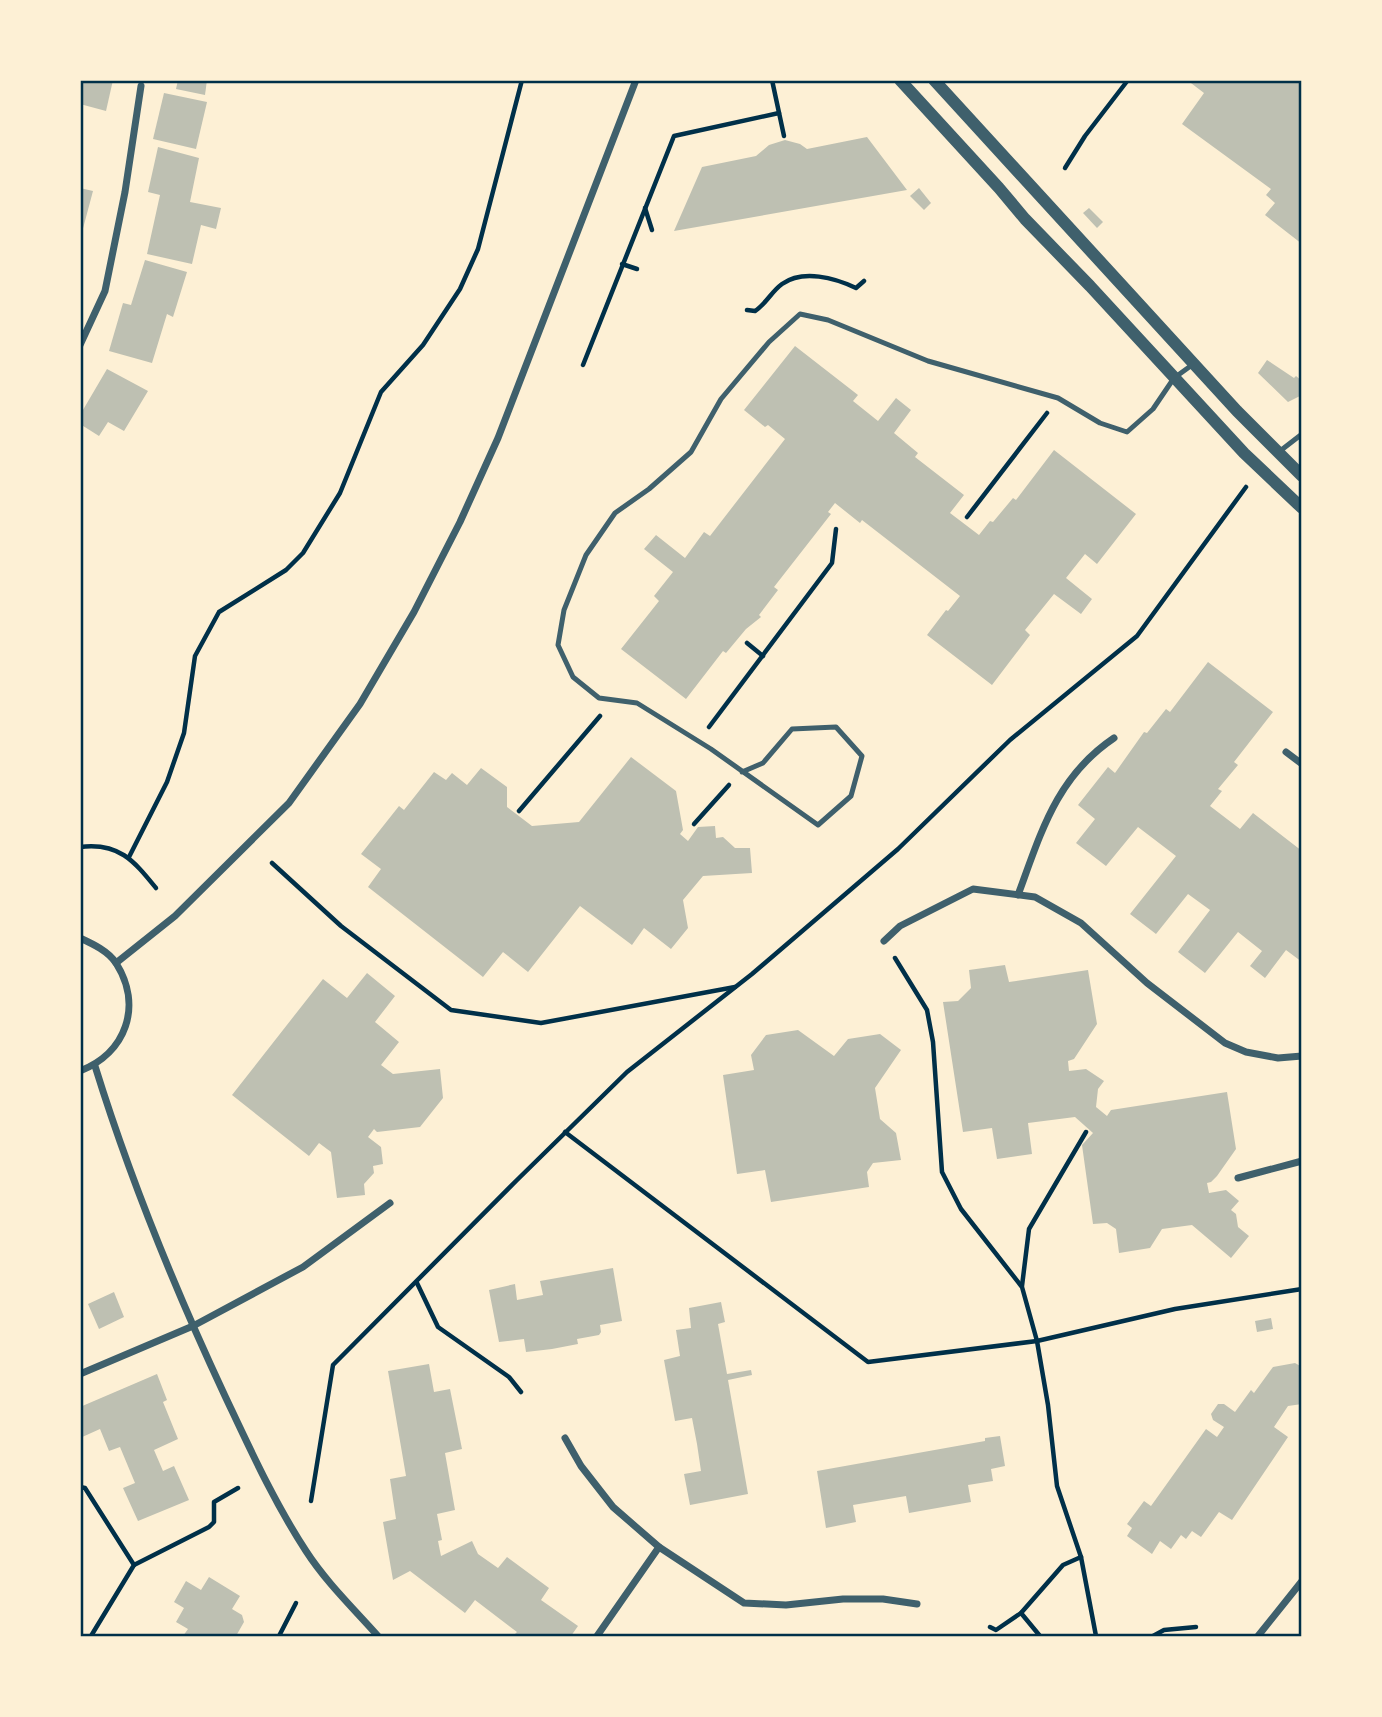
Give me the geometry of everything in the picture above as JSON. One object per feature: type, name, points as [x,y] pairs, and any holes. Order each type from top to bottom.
[{"type":"street","points":[[116,963],[174,916],[289,803],[360,704],[460,523],[498,438],[636,80]]},
{"type":"street","points":[[900,80],[1025,219],[1259,469],[1301,508]]},
{"type":"street","points":[[934,80],[1194,364],[1301,476]]},
{"type":"street","points":[[80,345],[105,291],[125,192],[141,86]]},
{"type":"street","points":[[1018,895],[1057,796],[1093,752],[1114,738]]},
{"type":"street","points":[[1286,752],[1301,764]]},
{"type":"street","points":[[884,940],[900,926],[974,889],[1035,897],[1081,923],[1147,983],[1225,1043],[1245,1052],[1278,1058],[1301,1056]]},
{"type":"street","points":[[80,938],[98,946],[116,963],[129,995],[130,1012],[123,1035],[113,1050],[95,1066],[80,1071]]},
{"type":"street","points":[[95,1066],[114,1129],[193,1326],[271,1495],[308,1554],[378,1636]]},
{"type":"street","points":[[1238,1178],[1301,1161]]},
{"type":"street","points":[[80,1374],[193,1326],[303,1267],[390,1203]]},
{"type":"street","points":[[565,1438],[581,1466],[613,1507],[659,1548],[744,1603],[786,1605],[843,1598],[883,1599],[916,1604]]},
{"type":"street","points":[[597,1636],[659,1548]]},
{"type":"street","points":[[1258,1636],[1301,1581]]},
{"type":"lane","points":[[742,772],[763,764],[792,729],[836,727],[862,756],[851,796],[818,825],[742,772],[699,741],[637,703],[599,698],[573,677],[558,645],[564,610],[586,555],[615,513],[649,489],[691,452],[721,399],[769,342],[800,314],[828,320],[928,360],[1058,398],[1100,422],[1127,432],[1153,409],[1174,378],[1194,364]]},
{"type":"lane","points":[[1277,453],[1301,434]]},
{"type":"path","points":[[129,857],[167,782],[184,733],[195,656],[219,611],[286,570],[303,553],[340,493],[381,392],[423,345],[460,289],[478,249],[522,80]]},
{"type":"path","points":[[772,80],[783,136]]},
{"type":"path","points":[[1065,168],[1085,136],[1128,80]]},
{"type":"path","points":[[583,365],[674,136],[779,113]]},
{"type":"path","points":[[645,207],[652,230]]},
{"type":"path","points":[[622,264],[637,270]]},
{"type":"path","points":[[747,310],[755,312],[783,283],[802,277],[842,281],[856,288],[864,281]]},
{"type":"path","points":[[967,517],[1058,398]]},
{"type":"path","points":[[310,1501],[333,1365],[627,1072],[735,987],[898,849],[1010,740],[1136,636],[1246,487]]},
{"type":"path","points":[[699,741],[832,563],[836,529]]},
{"type":"path","points":[[747,643],[763,656]]},
{"type":"path","points":[[519,811],[614,700]]},
{"type":"path","points":[[694,824],[742,772]]},
{"type":"path","points":[[80,847],[102,846],[129,857],[156,888]]},
{"type":"path","points":[[272,863],[341,926],[452,1010],[541,1023],[735,987]]},
{"type":"path","points":[[884,940],[927,1010],[933,1042],[942,1172],[961,1209],[1022,1287]]},
{"type":"path","points":[[565,1132],[868,1362],[1037,1341],[1175,1309],[1301,1289]]},
{"type":"path","points":[[1086,1132],[1029,1228],[1022,1287],[1037,1341],[1048,1405],[1057,1486],[1081,1558],[1096,1636]]},
{"type":"path","points":[[417,1283],[438,1327],[509,1377],[521,1392]]},
{"type":"path","points":[[80,1486],[85,1488],[134,1565]]},
{"type":"path","points":[[91,1636],[134,1565],[209,1527],[214,1522],[214,1502],[238,1488]]},
{"type":"path","points":[[990,1627],[996,1630],[1021,1613],[1063,1565],[1081,1558]]},
{"type":"path","points":[[279,1636],[296,1603]]},
{"type":"path","points":[[1021,1613],[1040,1636]]},
{"type":"path","points":[[1153,1636],[1164,1630],[1196,1627]]},
{"type":"building","points":[[80,80],[113,80],[106,111],[80,104]]},
{"type":"building","points":[[178,80],[207,80],[205,95],[176,89]]},
{"type":"building","points":[[1187,80],[1302,80],[1302,244],[1265,215],[1275,203],[1266,195],[1271,189],[1182,124],[1204,93]]},
{"type":"building","points":[[164,93],[207,102],[196,149],[153,139]]},
{"type":"building","points":[[867,137],[907,190],[674,231],[702,167],[756,156],[769,145],[785,140],[807,149]]},
{"type":"building","points":[[158,147],[199,158],[190,202],[221,208],[216,229],[201,225],[192,264],[147,254],[160,195],[148,192]]},
{"type":"building","points":[[80,188],[93,191],[81,236],[80,236]]},
{"type":"building","points":[[919,188],[931,203],[924,210],[910,196]]},
{"type":"building","points":[[1089,208],[1103,222],[1097,228],[1083,213]]},
{"type":"building","points":[[145,260],[187,272],[173,317],[167,314],[152,363],[109,351],[123,303],[131,305]]},
{"type":"building","points":[[795,346],[858,395],[853,401],[878,421],[896,398],[911,410],[894,433],[918,453],[915,457],[964,495],[950,513],[979,535],[1013,498],[1016,500],[1054,450],[1136,514],[1097,564],[1085,554],[1066,578],[1092,599],[1081,614],[1054,594],[1025,630],[1030,635],[992,685],[927,635],[960,596],[862,520],[860,523],[835,503],[828,512],[831,514],[774,587],[778,590],[759,615],[761,617],[746,629],[726,653],[723,651],[686,699],[621,649],[659,601],[654,596],[673,572],[644,549],[656,535],[685,558],[704,532],[710,536],[785,439],[744,410]]},
{"type":"building","points":[[1267,360],[1302,381],[1302,395],[1288,402],[1258,373]]},
{"type":"building","points":[[107,369],[148,391],[124,431],[108,422],[99,436],[80,424],[80,415]]},
{"type":"building","points":[[1208,662],[1273,712],[1234,762],[1238,765],[1218,789],[1222,791],[1210,806],[1240,829],[1253,813],[1302,851],[1302,962],[1286,950],[1265,978],[1250,966],[1262,951],[1238,932],[1205,973],[1178,952],[1210,910],[1188,894],[1156,934],[1130,914],[1176,856],[1138,827],[1106,866],[1076,843],[1095,819],[1078,805],[1108,767],[1115,773],[1144,732],[1147,733],[1166,709],[1170,712]]},
{"type":"building","points":[[631,757],[676,791],[683,830],[680,834],[688,841],[698,827],[715,826],[716,838],[723,837],[735,848],[750,848],[752,873],[703,876],[683,900],[688,928],[671,949],[644,928],[632,945],[580,906],[528,972],[503,952],[483,977],[368,887],[381,869],[361,854],[399,806],[404,810],[434,772],[446,780],[452,773],[467,785],[481,768],[507,787],[507,807],[532,826],[579,822]]},
{"type":"building","points":[[1005,965],[1009,982],[1088,970],[1097,1024],[1074,1059],[1068,1061],[1069,1071],[1086,1069],[1104,1081],[1098,1089],[1096,1107],[1107,1116],[1111,1110],[1227,1092],[1236,1149],[1217,1176],[1207,1183],[1209,1193],[1226,1190],[1239,1201],[1231,1210],[1236,1214],[1238,1227],[1249,1236],[1231,1258],[1192,1225],[1162,1229],[1150,1248],[1119,1253],[1116,1229],[1107,1223],[1093,1224],[1082,1145],[1093,1133],[1075,1117],[1028,1123],[1032,1154],[997,1159],[992,1128],[963,1132],[943,1002],[958,1001],[971,988],[969,970]]},
{"type":"building","points":[[367,973],[395,996],[375,1022],[399,1042],[381,1065],[393,1074],[440,1069],[443,1098],[420,1127],[377,1132],[374,1129],[368,1137],[381,1147],[383,1164],[373,1166],[374,1173],[364,1184],[365,1195],[337,1198],[331,1152],[319,1143],[309,1156],[232,1095],[323,979],[347,998]]},
{"type":"building","points":[[798,1030],[834,1056],[848,1039],[880,1034],[901,1050],[875,1088],[880,1119],[896,1133],[901,1160],[873,1163],[867,1172],[869,1187],[771,1202],[765,1170],[737,1174],[723,1075],[754,1070],[751,1055],[766,1035]]},
{"type":"building","points":[[613,1268],[622,1321],[600,1325],[599,1335],[577,1339],[578,1344],[552,1349],[526,1352],[524,1339],[499,1342],[489,1290],[515,1284],[517,1300],[543,1295],[540,1281]]},
{"type":"building","points":[[114,1292],[124,1317],[99,1329],[88,1304]]},
{"type":"building","points":[[721,1302],[725,1322],[718,1324],[727,1374],[751,1370],[752,1375],[728,1380],[748,1494],[690,1505],[684,1474],[701,1471],[697,1444],[692,1418],[675,1421],[664,1360],[680,1356],[676,1330],[691,1328],[689,1308]]},
{"type":"building","points":[[1271,1318],[1273,1329],[1257,1332],[1255,1321]]},
{"type":"building","points":[[1295,1363],[1302,1367],[1302,1404],[1288,1406],[1274,1427],[1288,1437],[1232,1520],[1219,1512],[1201,1537],[1192,1531],[1186,1539],[1181,1535],[1171,1549],[1160,1541],[1152,1554],[1127,1536],[1132,1528],[1127,1524],[1144,1501],[1151,1506],[1206,1429],[1217,1437],[1224,1427],[1213,1420],[1211,1414],[1218,1404],[1224,1404],[1235,1412],[1251,1390],[1254,1393],[1273,1367]]},
{"type":"building","points":[[429,1364],[434,1392],[450,1389],[462,1449],[445,1453],[455,1510],[437,1514],[442,1540],[438,1541],[441,1556],[472,1541],[478,1554],[498,1568],[507,1557],[549,1588],[541,1600],[578,1626],[571,1636],[513,1636],[517,1632],[475,1600],[465,1613],[410,1571],[393,1580],[383,1522],[396,1519],[390,1479],[406,1476],[388,1371]]},
{"type":"building","points":[[157,1374],[167,1400],[163,1402],[178,1439],[154,1450],[163,1471],[174,1466],[189,1500],[138,1521],[123,1488],[135,1483],[120,1447],[109,1451],[100,1429],[80,1438],[80,1407]]},
{"type":"building","points":[[1000,1436],[1005,1466],[991,1469],[993,1481],[968,1485],[971,1502],[909,1513],[906,1496],[853,1505],[856,1522],[826,1528],[817,1471]]},
{"type":"building","points":[[209,1577],[240,1596],[232,1609],[242,1615],[244,1622],[236,1636],[183,1636],[188,1629],[176,1622],[184,1608],[174,1602],[186,1581],[201,1590]]}]
